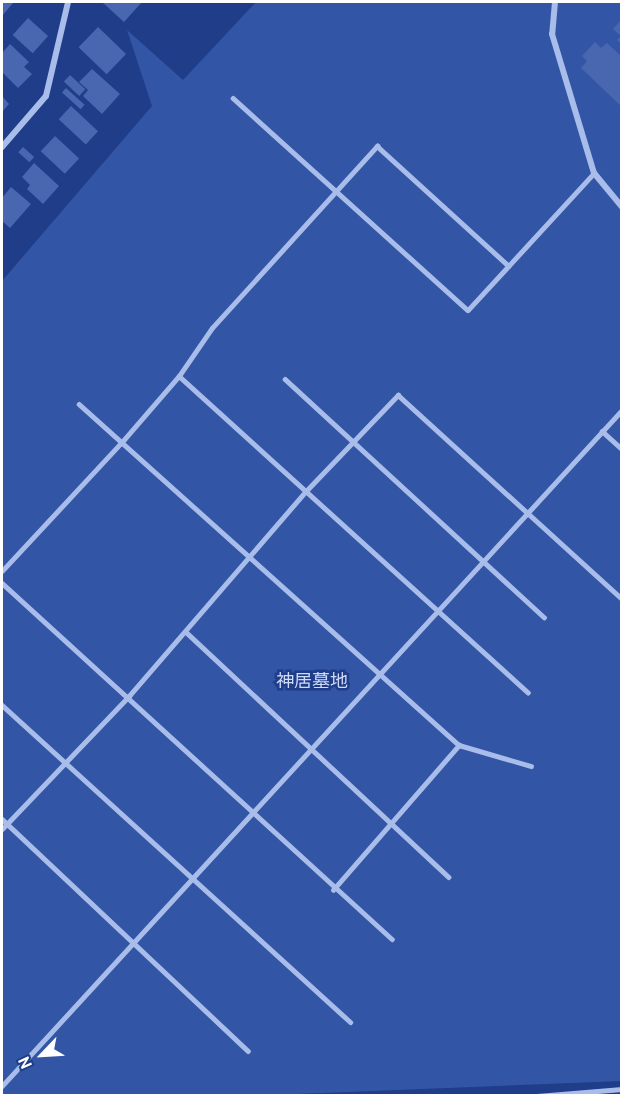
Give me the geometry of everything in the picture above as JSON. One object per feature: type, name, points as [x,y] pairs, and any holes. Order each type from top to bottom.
[{"type":"street","points":[[2,147],[46,96],[68,2]]},
{"type":"street","points":[[555,2],[552,34],[594,173],[621,207]]},
{"type":"lane","points":[[233,98],[468,310],[594,173]]},
{"type":"lane","points":[[2,571],[122,442],[179,376],[212,328],[377,146],[509,266]]},
{"type":"lane","points":[[179,376],[528,692]]},
{"type":"lane","points":[[285,379],[353,444],[485,561],[544,617]]},
{"type":"lane","points":[[2,829],[64,759],[129,696],[306,492],[398,395],[621,599]]},
{"type":"lane","points":[[79,404],[378,674],[459,744],[531,766]]},
{"type":"lane","points":[[2,1086],[133,942],[195,878],[378,674],[440,610],[621,410]]},
{"type":"lane","points":[[602,431],[621,449]]},
{"type":"lane","points":[[2,583],[129,696],[333,890],[392,939]]},
{"type":"lane","points":[[186,633],[449,877]]},
{"type":"lane","points":[[2,705],[195,878],[350,1022]]},
{"type":"lane","points":[[333,890],[393,824],[459,744]]},
{"type":"lane","points":[[2,819],[248,1052]]},
{"type":"lane","points":[[537,1095],[621,1089]]},
{"type":"green space","name":"神居墓地","points":[[256,2],[621,2],[621,1081],[248,1096],[2,1096],[2,281],[152,106],[127,30],[183,80]]},
{"type":"building","points":[[2,2],[13,3],[2,16]]},
{"type":"building","points":[[102,2],[142,2],[124,22]]},
{"type":"building","points":[[28,18],[48,36],[33,53],[13,35]]},
{"type":"building","points":[[622,19],[622,44],[617,40],[621,36],[613,29]]},
{"type":"building","points":[[98,27],[126,54],[107,74],[79,47]]},
{"type":"building","points":[[595,42],[601,48],[607,43],[622,57],[622,107],[581,68],[587,61],[582,56]]},
{"type":"building","points":[[10,44],[29,62],[24,67],[32,74],[18,88],[2,72],[2,53]]},
{"type":"building","points":[[92,69],[120,94],[102,114],[83,96],[88,90],[79,82]]},
{"type":"building","points":[[70,75],[85,89],[79,96],[64,82]]},
{"type":"building","points":[[66,88],[85,105],[81,109],[62,92]]},
{"type":"building","points":[[2,96],[9,104],[2,112]]},
{"type":"building","points":[[71,106],[98,131],[86,144],[59,119]]},
{"type":"building","points":[[55,136],[79,159],[65,174],[41,151]]},
{"type":"building","points":[[23,147],[34,157],[29,162],[18,152]]},
{"type":"building","points":[[34,163],[59,186],[43,204],[27,189],[30,185],[22,177]]},
{"type":"building","points":[[11,187],[31,204],[10,228],[2,221],[2,198]]}]
